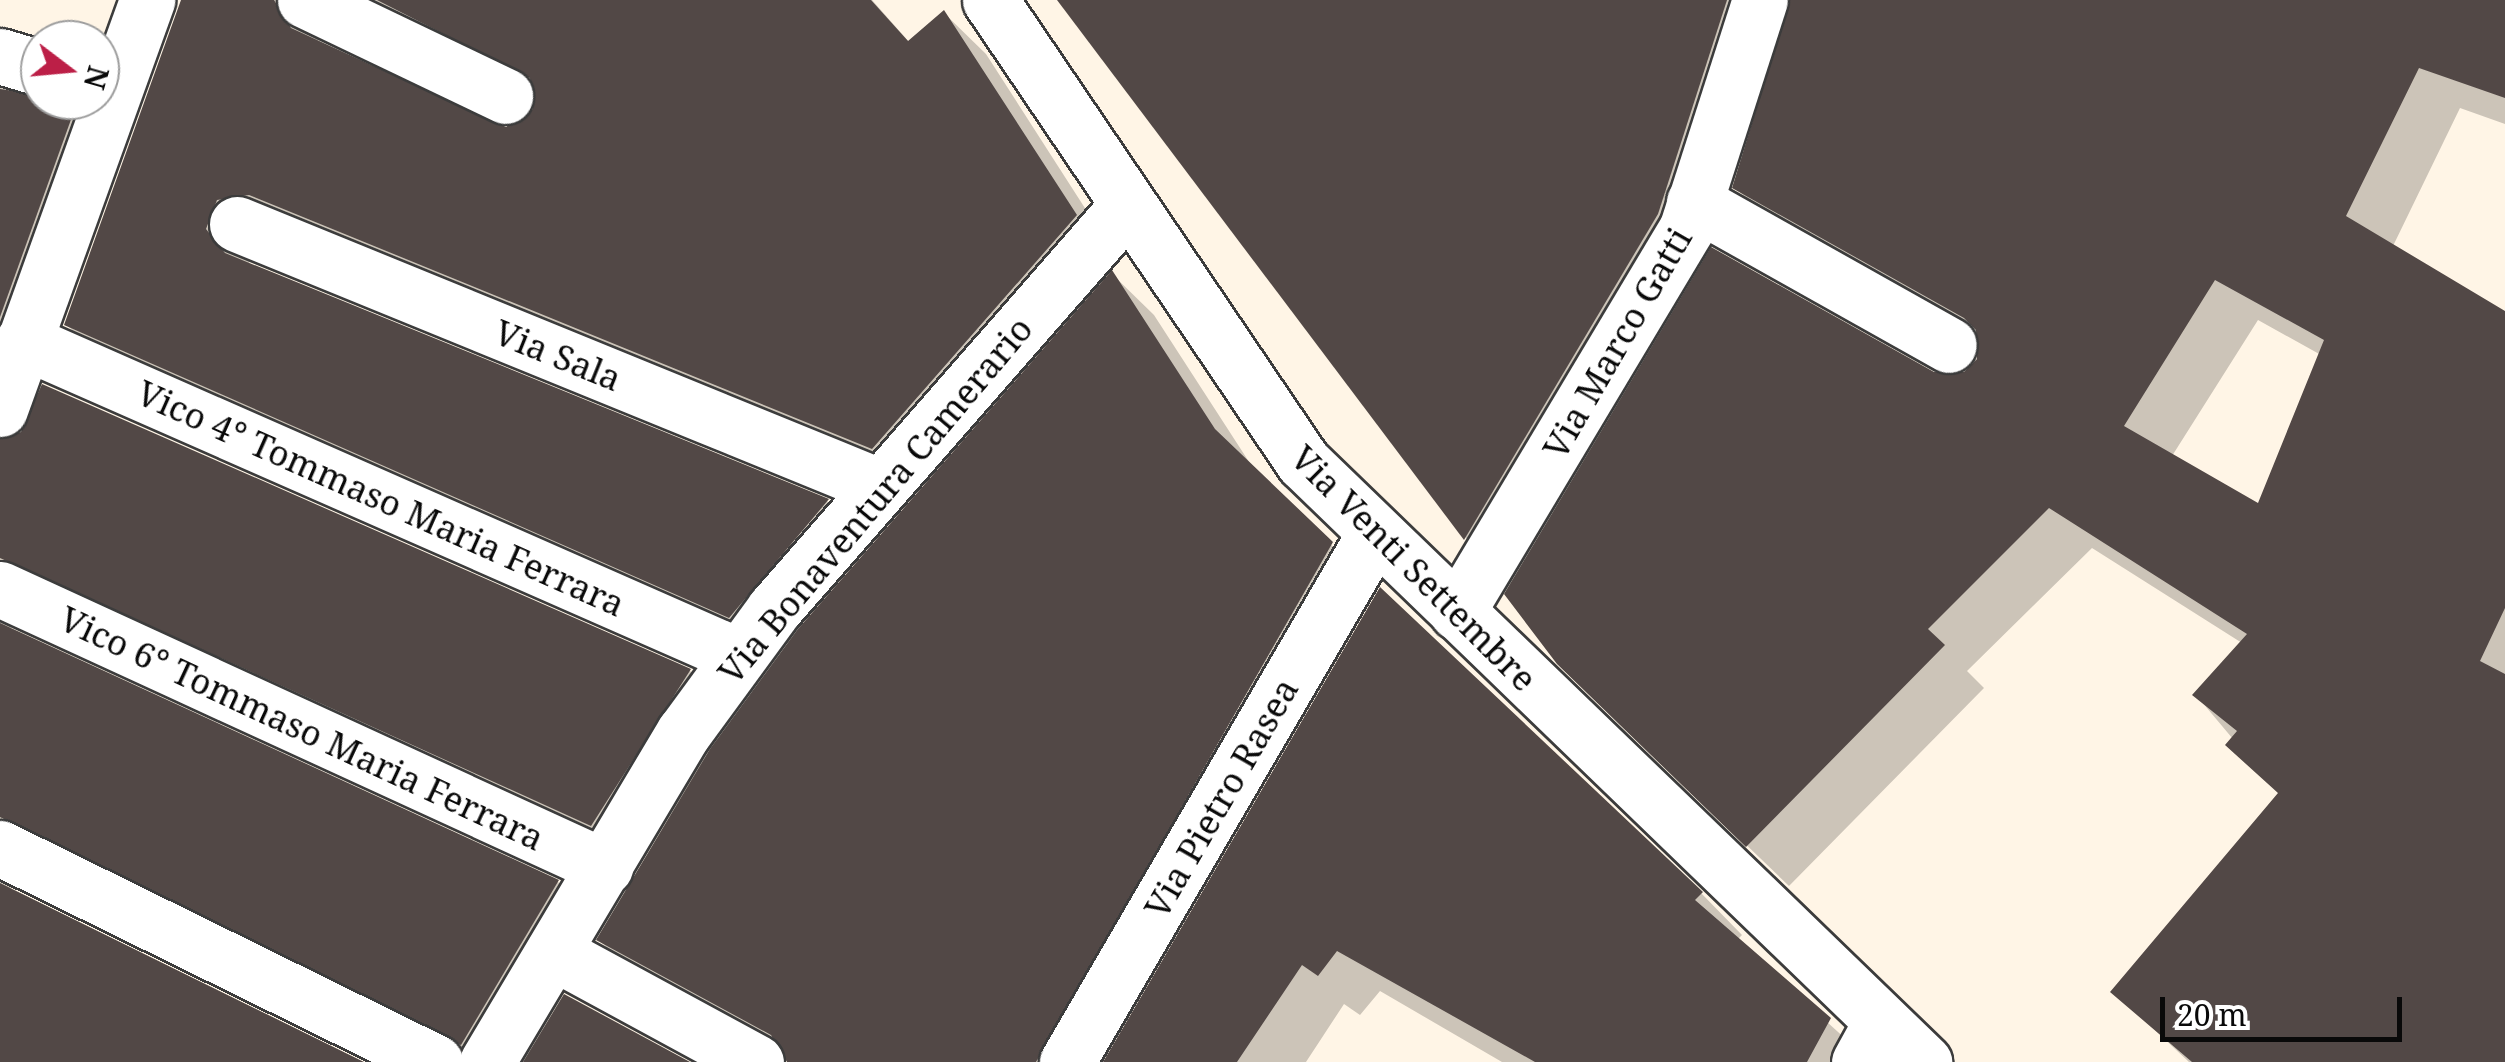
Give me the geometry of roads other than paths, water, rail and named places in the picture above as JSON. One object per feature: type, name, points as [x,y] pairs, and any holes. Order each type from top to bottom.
[{"type":"street","points":[[120,60],[147,0]]},
{"type":"street","points":[[306,0],[505,96]]},
{"type":"street","name":"Via Venti Settembre","points":[[990,0],[1126,207],[1303,462],[1457,612],[1870,1042],[1924,1062]]},
{"type":"street","name":"Via Marco Gatti","points":[[1457,612],[1694,202],[1760,0]]},
{"type":"street","points":[[0,409],[20,310],[95,120]]},
{"type":"street","points":[[1694,202],[1949,345]]},
{"type":"street","name":"Via Bonaventura Camerario","points":[[487,1062],[739,656],[879,486],[1126,207]]},
{"type":"street","name":"Via Sala","points":[[237,224],[879,486]]},
{"type":"street","name":"Vico 4° Tommaso Maria Ferrara","points":[[20,310],[739,656]]},
{"type":"street","name":"Via Pietro Rasea","points":[[1066,1062],[1375,533]]},
{"type":"street","name":"Vico 6° Tommaso Maria Ferrara","points":[[0,589],[605,867]]},
{"type":"street","points":[[0,848],[435,1062]]},
{"type":"street","points":[[552,952],[756,1062]]}]
